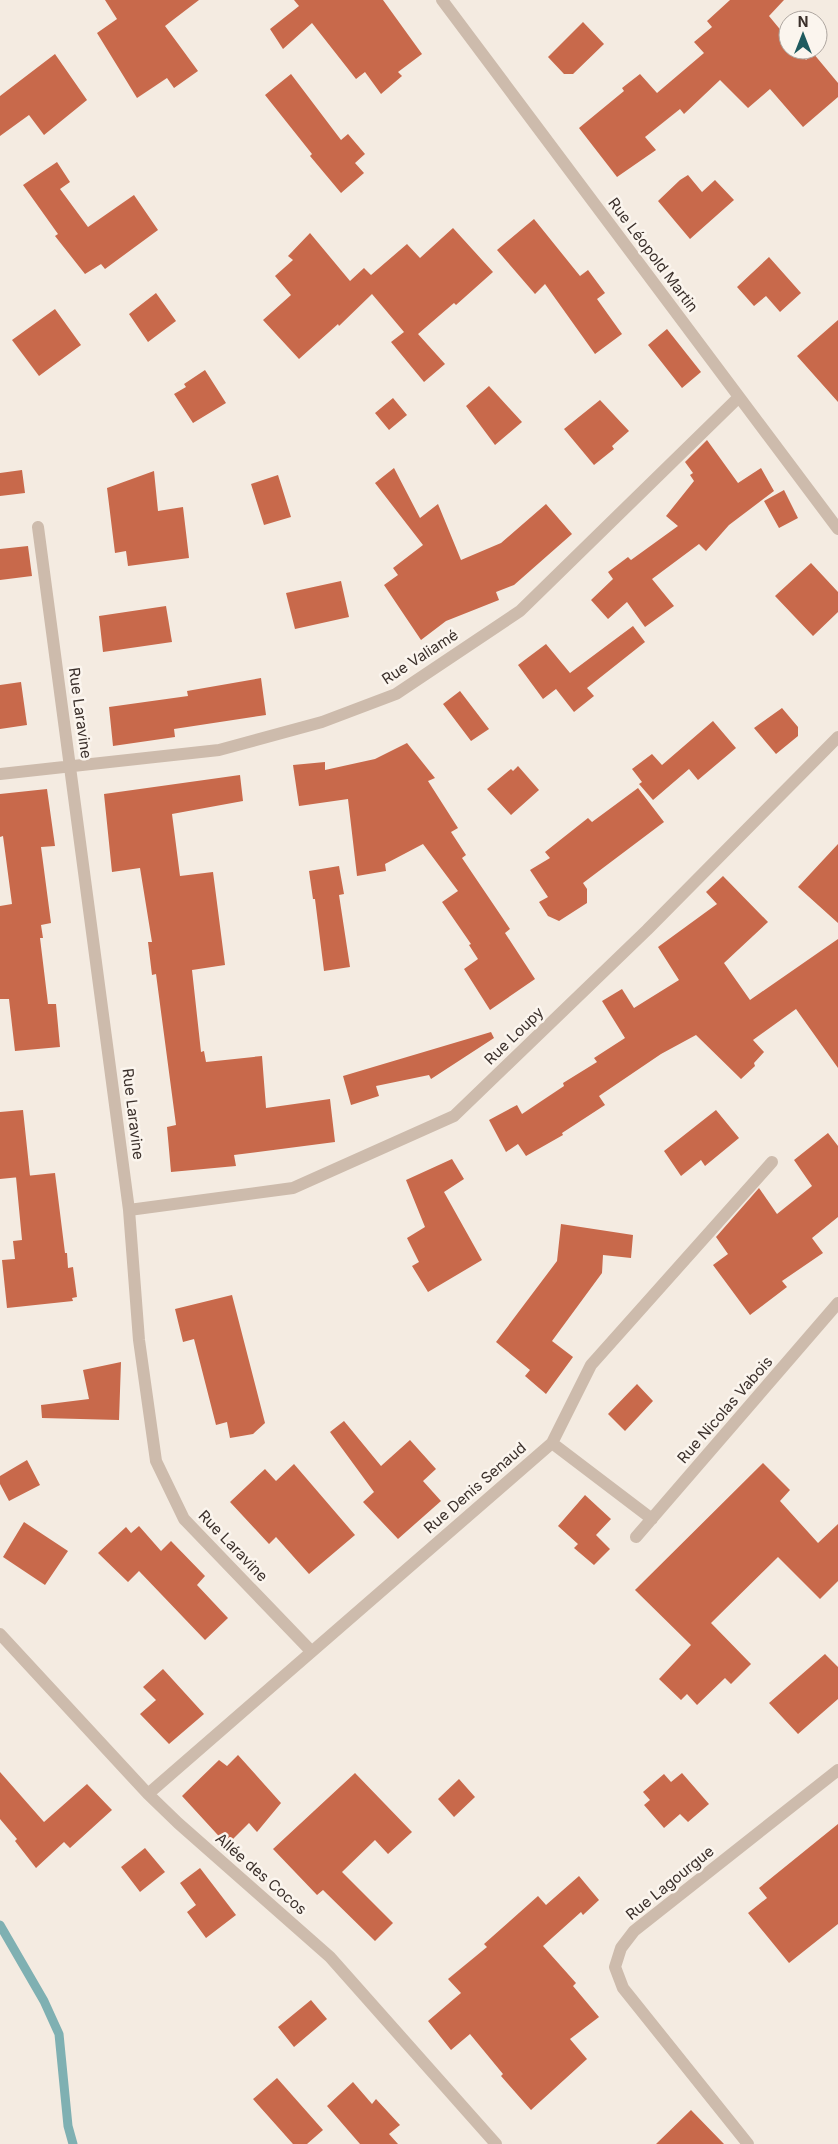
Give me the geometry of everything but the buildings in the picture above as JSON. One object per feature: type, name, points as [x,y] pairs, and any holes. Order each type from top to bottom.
[{"type":"street","name":"Rue Léopold Martin","points":[[442,0],[838,529]]},
{"type":"street","name":"Rue Valiamé","points":[[0,774],[219,750],[322,722],[396,694],[520,611],[739,397]]},
{"type":"street","name":"Rue Laravine","points":[[38,527],[129,1210],[139,1340],[156,1462],[184,1519],[311,1651]]},
{"type":"street","name":"Rue Loupy","points":[[129,1210],[292,1188],[454,1116],[647,930],[838,736]]},
{"type":"street","name":"Rue Denis Senaud","points":[[148,1794],[552,1443],[591,1365],[772,1162]]},
{"type":"street","name":"Rue Nicolas Vabois","points":[[636,1537],[838,1303]]},
{"type":"street","points":[[552,1443],[652,1519]]},
{"type":"street","name":"Allée des Cocos","points":[[0,1634],[148,1794],[178,1823],[330,1957],[496,2144]]},
{"type":"street","name":"Rue Lagourgue","points":[[748,2144],[623,1988],[615,1967],[621,1948],[634,1931],[838,1770]]},
{"type":"waterway","points":[[0,1925],[44,2001],[59,2034],[68,2126],[73,2144]]}]
